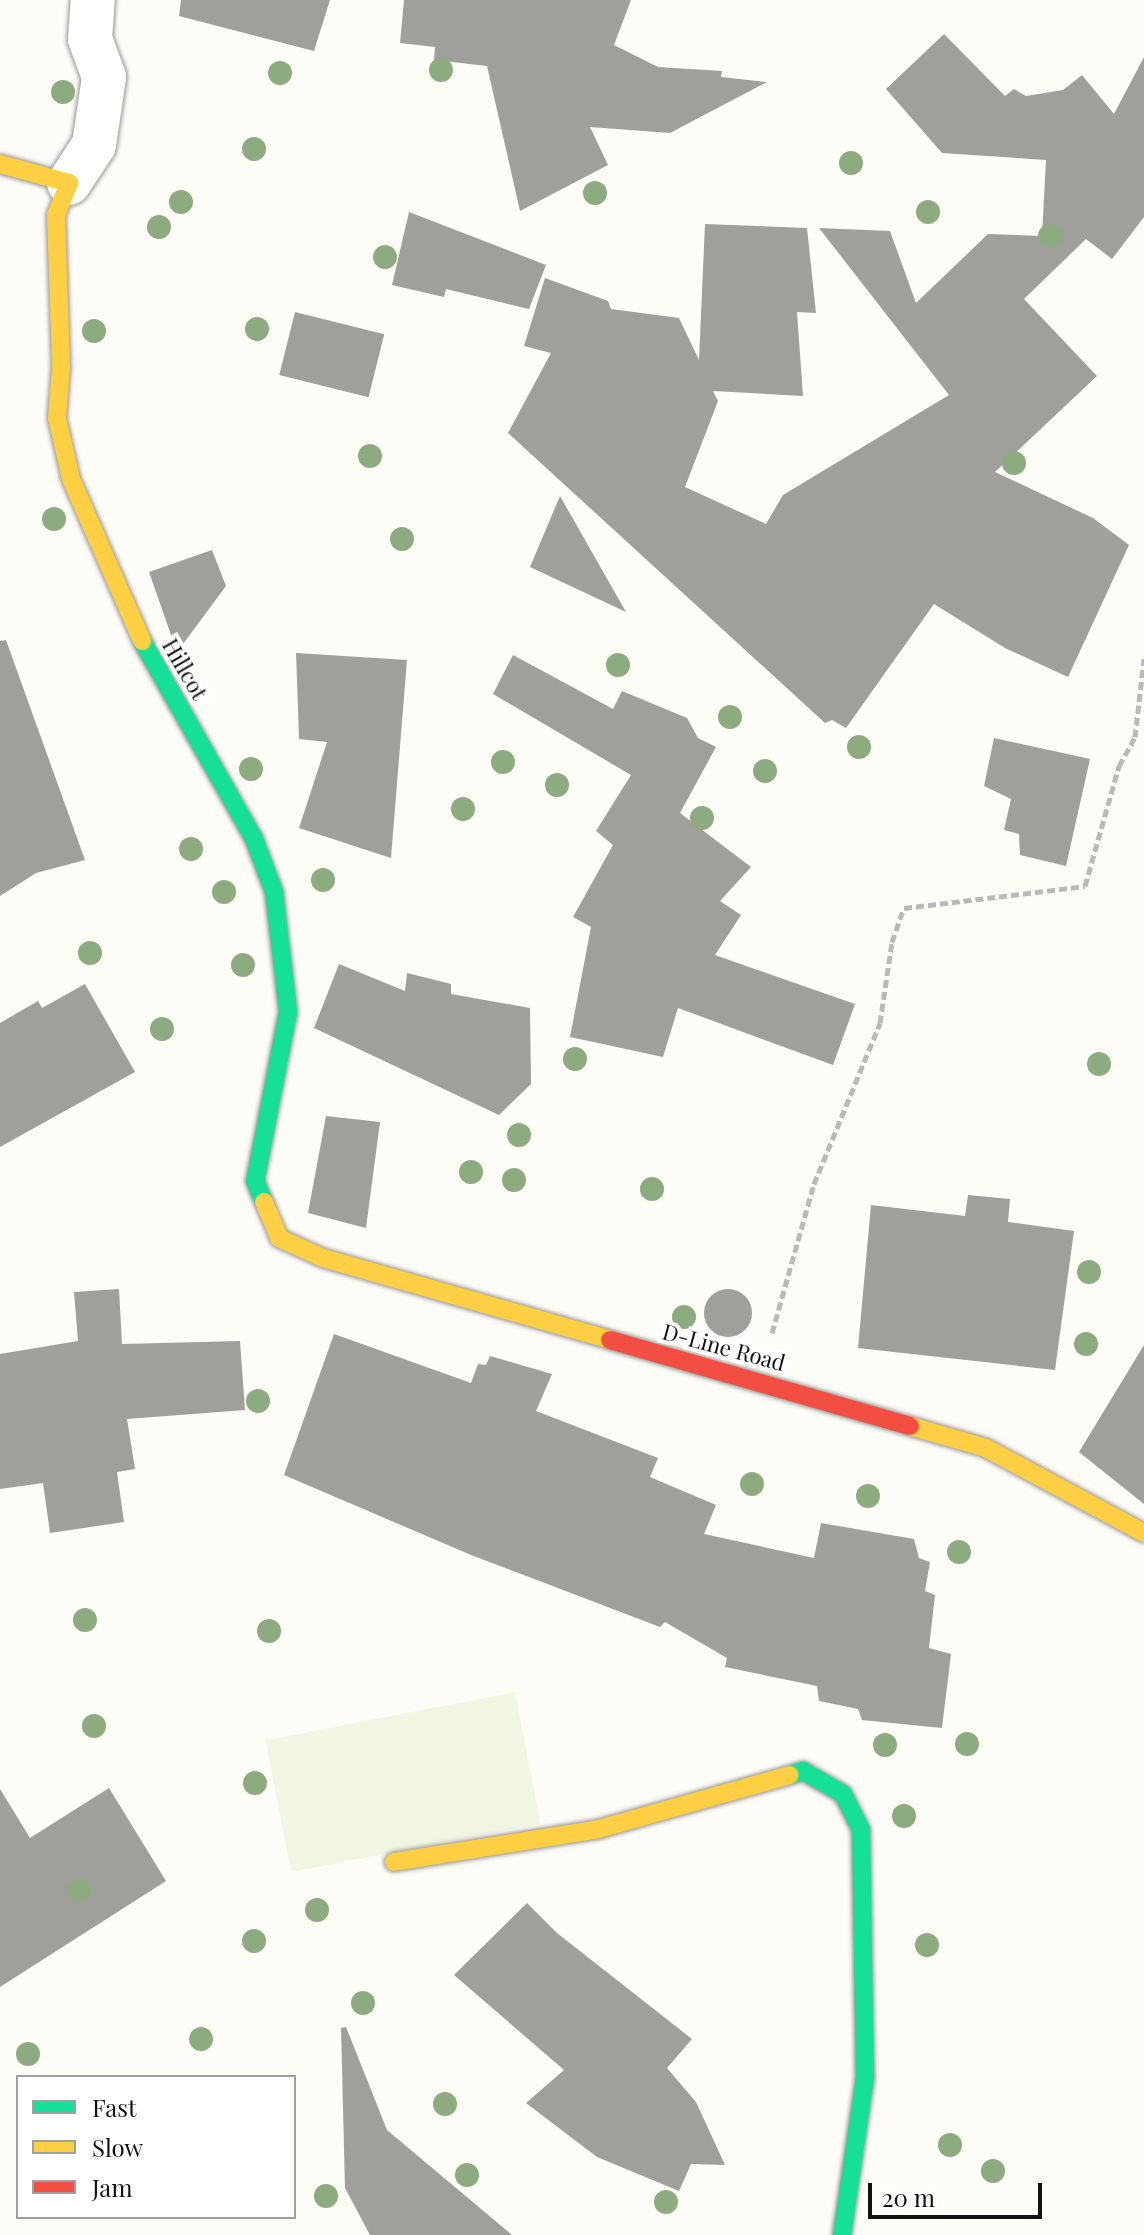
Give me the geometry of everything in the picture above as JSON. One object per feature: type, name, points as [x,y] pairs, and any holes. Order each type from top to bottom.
[{"type":"street","points":[[0,164],[69,183],[94,145],[104,77],[90,39],[93,0]]},
{"type":"street","name":"Hillcot","points":[[69,183],[56,215],[61,367],[57,418],[71,479],[129,619],[254,839],[274,892],[288,1012],[255,1181],[279,1238]]},
{"type":"street","name":"D-Line Road","points":[[279,1238],[323,1258],[986,1448],[1144,1533]]},
{"type":"street","points":[[394,1862],[599,1829],[803,1771],[843,1794],[861,1830],[865,2077],[842,2235]]},
{"type":"path","points":[[758,1381],[814,1184],[880,1023],[889,956],[904,908],[1085,886],[1119,766],[1135,737],[1144,659]]},
{"type":"green space","points":[[515,1692],[541,1824],[291,1872],[266,1740]]},
{"type":"building","points":[[181,0],[330,0],[314,51],[179,16]]},
{"type":"building","points":[[404,0],[631,0],[614,45],[658,67],[722,71],[721,77],[767,82],[670,133],[590,127],[608,165],[520,211],[487,66],[434,60],[435,47],[400,43]]},
{"type":"building","points":[[944,34],[1005,96],[1014,89],[1026,96],[1063,90],[1082,75],[1114,114],[1144,57],[1144,217],[1112,259],[1086,239],[1024,299],[1097,376],[995,472],[1093,518],[1129,545],[1068,677],[1005,648],[934,604],[846,728],[832,720],[825,723],[508,433],[551,353],[524,346],[545,278],[608,301],[611,309],[679,318],[699,360],[705,224],[807,228],[816,313],[797,312],[803,396],[713,391],[718,401],[685,487],[766,524],[783,495],[949,395],[819,228],[890,231],[916,303],[988,234],[1042,236],[1046,160],[942,153],[886,89]]},
{"type":"building","points":[[409,212],[546,265],[529,309],[446,289],[444,297],[392,285]]},
{"type":"building","points":[[295,312],[384,334],[369,397],[279,375]]},
{"type":"building","points":[[560,496],[626,612],[530,567]]},
{"type":"building","points":[[212,550],[226,586],[177,652],[149,572]]},
{"type":"building","points":[[6,640],[85,860],[36,873],[0,896],[0,641]]},
{"type":"building","points":[[296,653],[407,660],[391,858],[299,828],[327,742],[299,739]]},
{"type":"building","points":[[513,655],[613,709],[622,691],[687,718],[698,738],[716,747],[680,813],[751,867],[720,901],[741,915],[715,955],[855,1004],[833,1065],[678,1008],[663,1057],[570,1037],[591,927],[573,917],[613,845],[596,831],[631,775],[493,694]]},
{"type":"building","points":[[994,738],[1090,759],[1066,866],[1020,855],[1019,834],[1004,830],[1011,799],[984,786]]},
{"type":"building","points":[[339,964],[405,991],[407,973],[451,984],[451,994],[530,1008],[531,1084],[499,1115],[314,1028]]},
{"type":"building","points":[[85,984],[135,1072],[0,1147],[0,1023],[38,1001],[42,1008]]},
{"type":"building","points":[[326,1116],[380,1122],[366,1228],[308,1213]]},
{"type":"building","points":[[968,1195],[1010,1199],[1008,1222],[1074,1231],[1055,1370],[858,1348],[871,1205],[965,1216]]},
{"type":"building","points":[[119,1289],[122,1344],[240,1341],[245,1410],[127,1419],[135,1469],[117,1472],[124,1522],[50,1533],[43,1483],[0,1489],[0,1354],[78,1341],[74,1292]]},
{"type":"building","points":[[728,1289],[745,1296],[752,1313],[745,1330],[728,1337],[711,1330],[704,1313],[711,1296]]},
{"type":"building","points":[[334,1334],[471,1383],[478,1364],[486,1365],[490,1356],[552,1374],[536,1411],[658,1458],[650,1477],[716,1505],[704,1534],[814,1558],[821,1523],[914,1539],[919,1558],[930,1562],[925,1591],[935,1595],[929,1648],[951,1654],[942,1728],[862,1720],[858,1709],[819,1701],[817,1686],[725,1667],[727,1658],[665,1622],[660,1627],[471,1555],[284,1475]]},
{"type":"building","points":[[1144,1345],[1144,1504],[1079,1452]]},
{"type":"building","points":[[109,1788],[166,1881],[0,1987],[0,1789],[30,1838]]},
{"type":"building","points":[[527,1903],[557,1933],[692,2039],[667,2068],[696,2102],[725,2165],[691,2164],[679,2191],[597,2157],[526,2103],[564,2070],[454,1975]]},
{"type":"building","points":[[346,2027],[387,2130],[512,2235],[370,2235],[345,2188],[341,2028]]},
{"type":"traffic: fast","points":[[142,641],[254,839],[274,892],[288,1012],[255,1181],[264,1202]]},
{"type":"traffic: fast","points":[[790,1775],[803,1771],[843,1794],[861,1830],[865,2077],[842,2235]]},
{"type":"traffic: slow","points":[[0,164],[69,183],[56,215],[61,367],[57,418],[71,479],[142,641]]},
{"type":"traffic: slow","points":[[264,1202],[279,1238],[323,1258],[610,1340]]},
{"type":"traffic: slow","points":[[910,1426],[986,1448],[1144,1533]]},
{"type":"traffic: slow","points":[[394,1862],[599,1829],[790,1775]]},
{"type":"traffic: jam","points":[[610,1340],[910,1426]]}]
